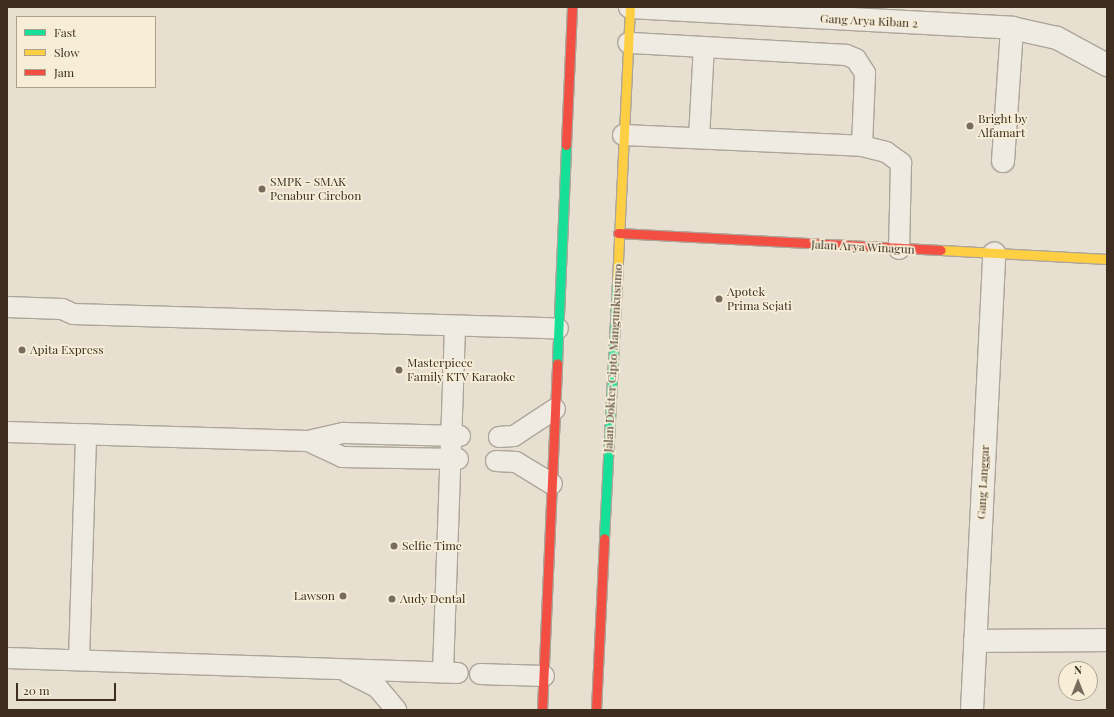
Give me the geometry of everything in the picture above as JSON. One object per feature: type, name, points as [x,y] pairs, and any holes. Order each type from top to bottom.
[{"type":"main road","points":[[542,710],[572,7]]},
{"type":"main road","name":"Jalan Dokter Cipto Mangunkusumo","points":[[596,710],[630,7]]},
{"type":"main road","name":"Jalan Arya Winagun","points":[[618,233],[1107,259]]},
{"type":"street","name":"Gang Arya Kiban 2","points":[[630,7],[1012,28],[1057,38],[1107,65]]},
{"type":"street","points":[[1003,161],[1012,28]]},
{"type":"street","name":"Gang Langgar","points":[[972,710],[994,254]]},
{"type":"street","points":[[975,641],[1107,640]]},
{"type":"lane","points":[[628,43],[704,47],[788,59],[846,55],[862,65],[865,73],[862,146]]},
{"type":"lane","points":[[699,138],[704,47]]},
{"type":"lane","points":[[623,134],[699,138],[785,137],[862,146],[886,152],[901,163],[899,249]]},
{"type":"lane","points":[[7,307],[62,309],[73,314],[558,328]]},
{"type":"lane","points":[[7,658],[450,672],[456,436],[455,335]]},
{"type":"lane","points":[[499,437],[520,433],[555,409]]},
{"type":"lane","points":[[7,432],[308,441],[344,433],[456,436]]},
{"type":"lane","points":[[79,660],[86,434]]},
{"type":"lane","points":[[308,441],[342,457],[455,459]]},
{"type":"lane","points":[[496,461],[516,462],[552,484]]},
{"type":"lane","points":[[338,668],[364,678],[377,687],[396,710]]},
{"type":"lane","points":[[375,670],[386,677],[412,710]]},
{"type":"lane","points":[[480,674],[544,676]]},
{"type":"traffic: fast","points":[[557,363],[566,145]]},
{"type":"traffic: fast","points":[[604,538],[617,282]]},
{"type":"traffic: slow","points":[[617,282],[630,7]]},
{"type":"traffic: slow","points":[[941,250],[1107,259]]},
{"type":"traffic: jam","points":[[566,145],[572,7]]},
{"type":"traffic: jam","points":[[618,233],[941,250]]},
{"type":"traffic: jam","points":[[542,710],[557,363]]},
{"type":"traffic: jam","points":[[596,710],[604,538]]},
{"type":"place","name":"Bright by Alfamart","points":[[970,126]]},
{"type":"place","name":"SMPK - SMAK Penabur Cirebon","points":[[262,189]]},
{"type":"place","name":"Apotek Prima Sejati","points":[[719,299]]},
{"type":"place","name":"Apita Express","points":[[22,350]]},
{"type":"place","name":"Masterpiece Family KTV Karaoke","points":[[399,370]]},
{"type":"place","name":"Selfie Time","points":[[394,546]]},
{"type":"place","name":"Lawson","points":[[343,596]]},
{"type":"place","name":"Audy Dental","points":[[392,599]]}]
